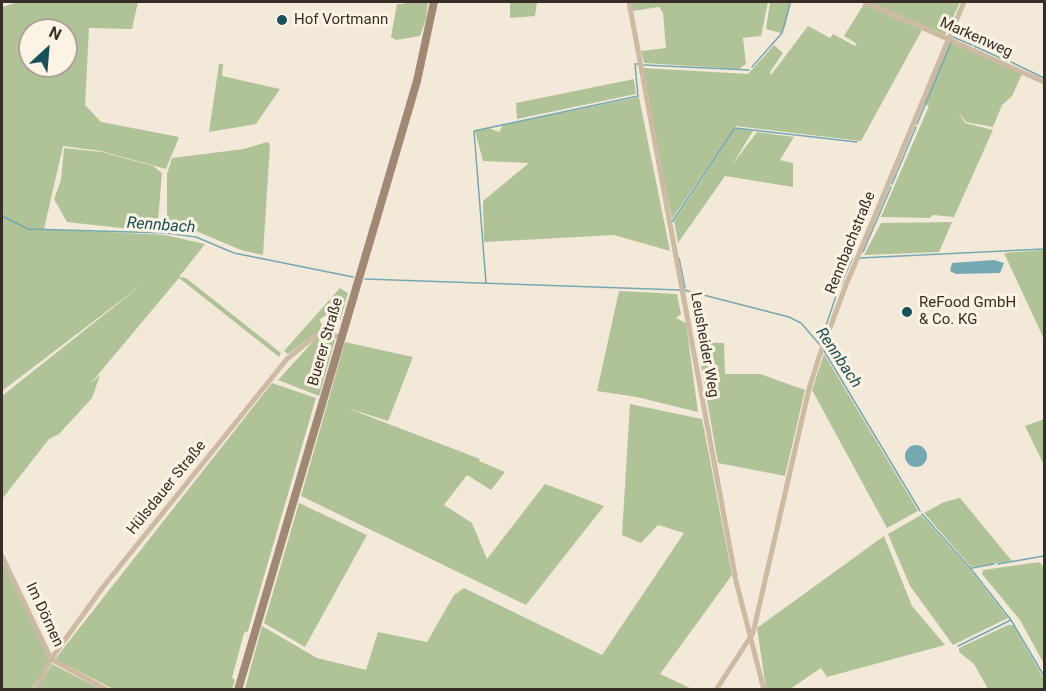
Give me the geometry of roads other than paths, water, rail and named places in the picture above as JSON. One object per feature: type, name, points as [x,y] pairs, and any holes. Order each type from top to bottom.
[{"type":"main road","name":"Buerer Straße","points":[[238,690],[419,72],[434,2]]},
{"type":"street","name":"Leusheider Weg","points":[[629,2],[653,142],[750,641],[754,646],[764,690]]},
{"type":"street","name":"Markenweg","points":[[865,2],[1044,82]]},
{"type":"street","name":"Rennbachstraße","points":[[750,641],[817,365],[846,285],[964,2]]},
{"type":"street","name":"Hülsdauer Straße","points":[[35,690],[51,659],[103,586],[287,359],[319,333],[341,338]]},
{"type":"street","name":"Im Dörnen","points":[[2,556],[51,659],[107,690]]},
{"type":"street","points":[[716,690],[750,641]]},
{"type":"water","points":[[994,260],[1004,263],[1000,273],[956,274],[950,271],[952,263]]},
{"type":"water","points":[[916,445],[924,448],[927,456],[924,464],[916,467],[908,464],[905,456],[908,448]]},
{"type":"waterway","points":[[752,67],[782,33],[790,4]]},
{"type":"waterway","points":[[953,37],[972,45]]},
{"type":"waterway","points":[[917,124],[951,43]]},
{"type":"waterway","points":[[974,46],[1007,61]]},
{"type":"waterway","points":[[1011,62],[1044,78]]},
{"type":"waterway","points":[[486,283],[474,131],[638,96],[635,64],[638,64]]},
{"type":"waterway","points":[[644,65],[749,70]]},
{"type":"waterway","points":[[892,184],[916,127]]},
{"type":"waterway","points":[[672,222],[735,128],[857,142]]},
{"type":"waterway","points":[[863,252],[891,187]]},
{"type":"waterway","name":"Rennbach","points":[[2,216],[28,229],[166,233],[196,237],[234,253],[353,277]]},
{"type":"waterway","points":[[860,258],[1044,249]]},
{"type":"waterway","points":[[679,258],[685,288]]},
{"type":"waterway","points":[[841,285],[852,259]]},
{"type":"waterway","name":"Rennbach","points":[[365,279],[680,290]]},
{"type":"waterway","name":"Rennbach","points":[[684,290],[789,317],[801,323],[820,345]]},
{"type":"waterway","points":[[820,343],[836,296]]},
{"type":"waterway","name":"Rennbach","points":[[823,349],[920,511]]},
{"type":"waterway","points":[[922,514],[971,569],[1011,620],[1044,676]]},
{"type":"waterway","points":[[998,564],[1044,556]]},
{"type":"waterway","points":[[972,568],[994,564]]},
{"type":"waterway","points":[[958,646],[1011,620]]},
{"type":"place","name":"Hof Vortmann","points":[[282,20]]},
{"type":"place","name":"ReFood GmbH & Co. KG","points":[[907,312]]}]
